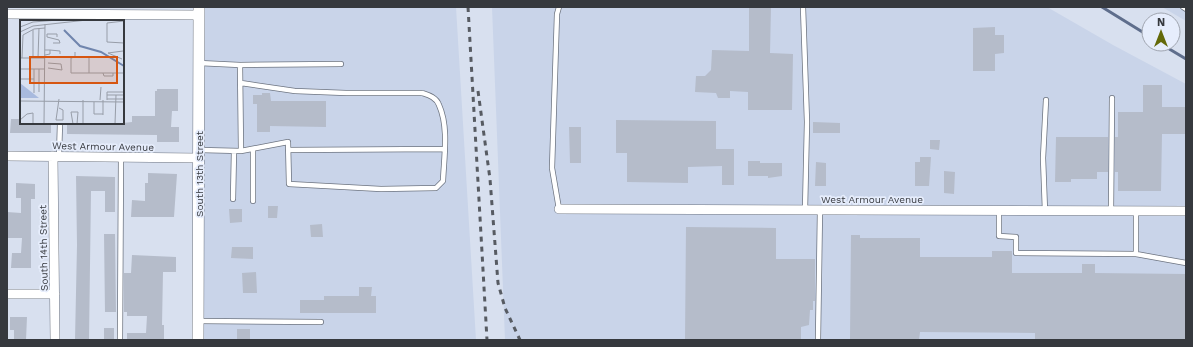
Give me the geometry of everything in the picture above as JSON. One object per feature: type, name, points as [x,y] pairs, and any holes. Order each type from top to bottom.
[{"type":"street","points":[[7,14],[43,11],[199,11]]},
{"type":"street","name":"South 13th Street","points":[[198,340],[200,154],[199,11]]},
{"type":"street","name":"West Armour Avenue","points":[[7,156],[120,157],[200,154]]},
{"type":"street","name":"South 14th Street","points":[[55,340],[56,156]]},
{"type":"street","name":"West Armour Avenue","points":[[559,209],[1186,211]]},
{"type":"street","points":[[7,294],[55,294]]},
{"type":"lane","points":[[559,7],[557,14],[552,168],[559,209]]},
{"type":"lane","points":[[803,7],[807,122],[805,210]]},
{"type":"lane","points":[[199,63],[240,65],[340,64]]},
{"type":"lane","points":[[240,65],[241,151]]},
{"type":"lane","points":[[200,154],[241,151],[288,142],[289,184],[381,189],[436,188],[442,181],[444,126],[439,104],[432,96],[415,93],[295,91],[241,83]]},
{"type":"lane","points":[[1111,211],[1112,98]]},
{"type":"lane","points":[[1045,211],[1043,158],[1046,100]]},
{"type":"lane","points":[[56,156],[60,124]]},
{"type":"lane","points":[[253,149],[253,201]]},
{"type":"lane","points":[[288,150],[444,149]]},
{"type":"lane","points":[[233,199],[234,151]]},
{"type":"lane","points":[[120,157],[120,340]]},
{"type":"lane","points":[[818,340],[820,210]]},
{"type":"lane","points":[[999,210],[999,236],[1016,236],[1016,253],[1136,254],[1186,262]]},
{"type":"lane","points":[[1136,211],[1136,254]]},
{"type":"lane","points":[[198,321],[321,322]]},
{"type":"shaded area","points":[[199,7],[456,7],[476,340],[198,340]]},
{"type":"shaded area","points":[[492,7],[1047,7],[1113,45],[1186,84],[1186,340],[505,340]]},
{"type":"shaded area","points":[[1162,7],[1186,7],[1186,21],[1181,18],[1181,12],[1171,12]]},
{"type":"building","points":[[749,7],[771,7],[770,53],[793,54],[792,110],[748,110],[748,92],[730,91],[730,98],[718,98],[716,93],[695,92],[696,76],[705,76],[711,70],[712,50],[749,51]]},
{"type":"building","points":[[995,27],[995,35],[1004,35],[1004,53],[995,54],[995,71],[973,71],[973,28]]},
{"type":"building","points":[[1143,85],[1162,85],[1162,107],[1186,107],[1186,134],[1162,134],[1161,191],[1118,191],[1118,172],[1115,172],[1115,137],[1118,137],[1118,112],[1143,112]]},
{"type":"building","points":[[157,89],[178,89],[178,111],[172,111],[171,127],[179,127],[179,142],[157,142],[157,135],[67,134],[67,124],[124,124],[132,122],[132,116],[155,116],[155,91],[157,91]]},
{"type":"building","points":[[262,93],[270,93],[271,101],[326,101],[326,127],[270,126],[270,132],[257,132],[257,104],[253,104],[253,95],[262,95]]},
{"type":"building","points":[[11,119],[20,119],[20,124],[51,124],[51,133],[10,133]]},
{"type":"building","points":[[616,120],[716,121],[716,149],[734,149],[734,185],[722,185],[722,166],[688,167],[688,183],[627,182],[627,153],[616,153]]},
{"type":"building","points":[[813,122],[840,123],[840,133],[813,133]]},
{"type":"building","points":[[569,127],[581,127],[581,163],[570,163]]},
{"type":"building","points":[[1056,137],[1108,137],[1108,172],[1097,172],[1097,179],[1071,179],[1071,182],[1055,182]]},
{"type":"building","points":[[930,140],[940,140],[939,150],[930,149]]},
{"type":"building","points":[[920,157],[931,157],[929,186],[915,186],[915,162],[920,162]]},
{"type":"building","points":[[748,161],[760,161],[760,163],[782,163],[782,176],[768,178],[768,176],[748,176]]},
{"type":"building","points":[[816,162],[826,163],[826,186],[815,186]]},
{"type":"building","points":[[944,171],[955,172],[954,194],[944,193]]},
{"type":"building","points":[[148,173],[177,174],[174,217],[131,217],[132,200],[145,201],[145,183],[148,183]]},
{"type":"building","points":[[76,176],[115,177],[115,212],[105,212],[105,191],[91,191],[89,340],[75,340],[77,245]]},
{"type":"building","points":[[16,183],[35,184],[35,199],[31,199],[31,268],[11,268],[12,253],[21,253],[22,238],[7,238],[7,212],[21,213],[21,198],[16,198]]},
{"type":"building","points":[[268,206],[278,206],[277,218],[268,218]]},
{"type":"building","points":[[229,209],[242,209],[242,222],[230,223]]},
{"type":"building","points":[[322,224],[323,237],[311,237],[310,225]]},
{"type":"building","points":[[686,227],[776,228],[776,259],[815,259],[815,301],[813,301],[813,310],[810,310],[809,325],[801,327],[801,340],[685,340]]},
{"type":"building","points":[[104,234],[115,234],[116,312],[105,312]]},
{"type":"building","points":[[851,235],[860,235],[860,238],[920,238],[920,257],[992,257],[992,251],[1012,251],[1012,273],[1082,273],[1082,264],[1095,264],[1095,273],[1186,274],[1186,340],[1035,340],[1035,333],[920,332],[919,340],[850,340]]},
{"type":"building","points":[[232,247],[253,247],[253,259],[231,258]]},
{"type":"building","points":[[132,255],[176,257],[176,272],[163,272],[162,325],[164,325],[164,340],[127,340],[127,333],[146,333],[147,316],[127,316],[127,312],[124,312],[124,273],[131,273]]},
{"type":"building","points":[[256,272],[257,293],[243,293],[242,273]]},
{"type":"building","points":[[359,287],[372,287],[371,296],[376,296],[376,313],[300,313],[300,300],[324,300],[324,296],[359,296]]},
{"type":"building","points":[[10,317],[27,317],[26,340],[14,340],[14,330],[10,330]]},
{"type":"building","points":[[104,328],[114,328],[114,339],[104,339]]},
{"type":"building","points":[[237,329],[250,329],[250,340],[237,340]]},
{"type":"waterway","points":[[1102,7],[1141,31]]},
{"type":"waterway","points":[[1174,52],[1186,59]]},
{"type":"railway","points":[[468,7],[487,340]]},
{"type":"railway","points":[[478,91],[490,179],[498,283],[505,308],[520,340]]}]
